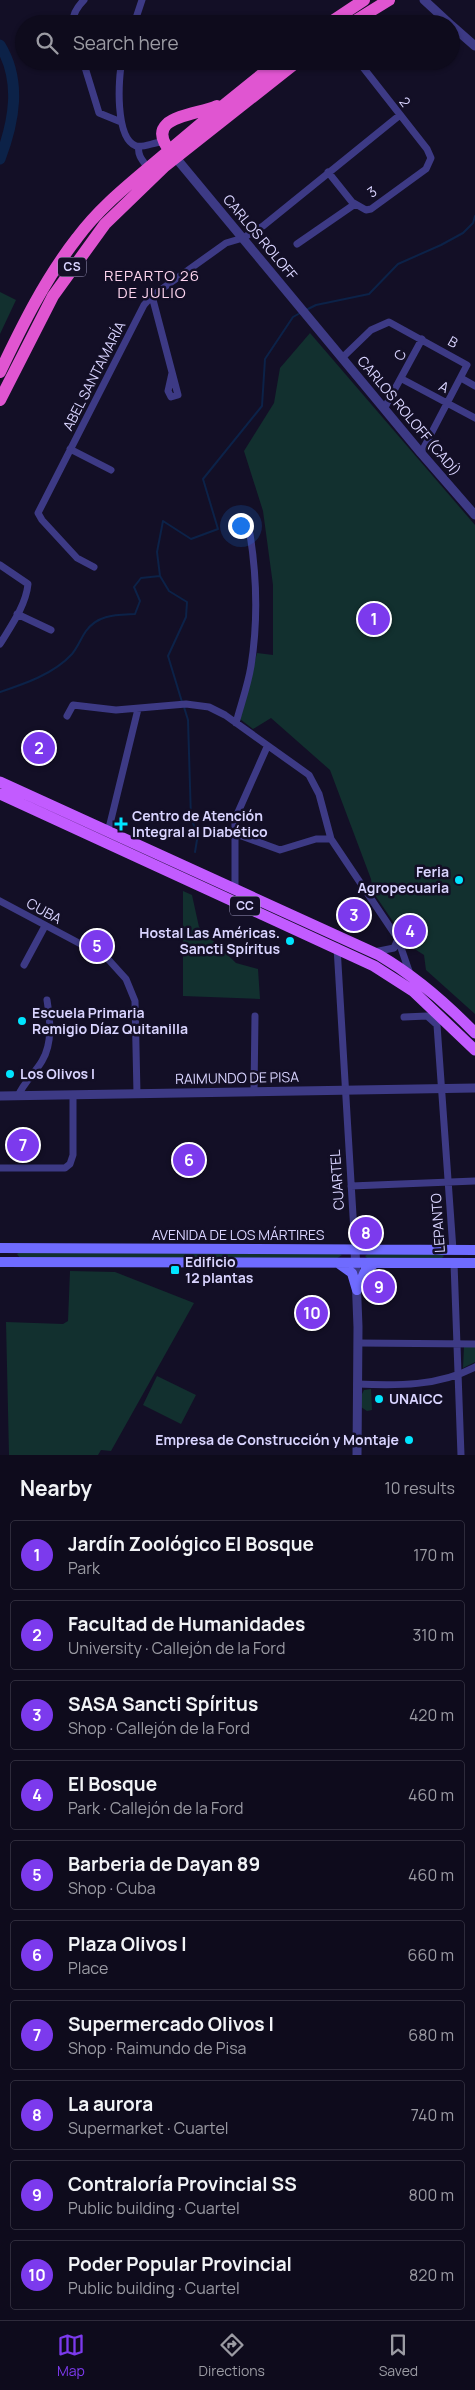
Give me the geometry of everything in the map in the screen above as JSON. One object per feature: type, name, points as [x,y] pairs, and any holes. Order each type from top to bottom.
[{"type":"highway","points":[[342,15],[364,0]]},
{"type":"highway","points":[[365,15],[389,0]]},
{"type":"highway","name":"CS","points":[[0,372],[50,277],[77,237],[107,204],[148,168],[228,100],[267,70]]},
{"type":"highway","name":"CS","points":[[0,400],[19,360],[67,274],[105,224],[169,150],[285,70]]},
{"type":"highway","points":[[169,150],[162,136],[168,122],[182,115],[210,109],[228,100]]},
{"type":"main road","name":"CC","points":[[0,782],[235,890],[354,949],[413,991],[475,1050]]},
{"type":"main road","name":"CC","points":[[0,794],[337,947],[373,952],[410,974],[453,1010],[475,1033]]},
{"type":"main road","points":[[0,801],[15,801]]},
{"type":"main road","points":[[343,1249],[350,1243],[354,1231]]},
{"type":"main road","points":[[354,1231],[362,1243],[375,1249]]},
{"type":"main road","points":[[5,1248],[5,1262]]},
{"type":"main road","name":"AVENIDA DE LOS MÁRTIRES","points":[[5,1248],[475,1250]]},
{"type":"main road","name":"LEPANTO","points":[[453,1250],[454,1263]]},
{"type":"main road","name":"AVENIDA DE LOS MÁRTIRES","points":[[5,1262],[475,1264]]},
{"type":"main road","points":[[337,1263],[352,1273],[357,1290]]},
{"type":"main road","points":[[357,1290],[366,1269],[374,1264]]},
{"type":"street","points":[[74,15],[84,0]]},
{"type":"street","points":[[137,15],[142,0]]},
{"type":"street","points":[[424,0],[440,15]]},
{"type":"street","points":[[460,33],[475,46]]},
{"type":"street","points":[[86,70],[99,113],[121,122]]},
{"type":"street","points":[[122,70],[121,122],[128,141],[139,146],[169,150]]},
{"type":"street","name":"2","points":[[365,70],[428,149],[431,158]]},
{"type":"street","name":"ABEL SANTAMARÍA","points":[[94,568],[77,558],[42,520],[38,513],[144,305],[152,296],[226,243],[243,238],[262,226],[400,115]]},
{"type":"street","points":[[139,146],[138,151],[148,168]]},
{"type":"street","name":"CARLOS ROLOFF","points":[[169,150],[322,334]]},
{"type":"street","name":"3","points":[[328,172],[355,204],[361,209],[371,209],[426,169],[431,158]]},
{"type":"street","points":[[297,244],[355,204]]},
{"type":"street","points":[[152,296],[172,373]]},
{"type":"street","name":"B","points":[[342,358],[371,330],[389,322],[467,364],[461,378]]},
{"type":"street","name":"CARLOS ROLOFF (CADÍ)","points":[[322,334],[421,454],[475,515]]},
{"type":"street","name":"C","points":[[384,409],[402,379],[422,339]]},
{"type":"street","points":[[421,454],[461,378],[475,386]]},
{"type":"street","name":"A","points":[[402,379],[475,418]]},
{"type":"street","points":[[70,449],[111,470]]},
{"type":"street","points":[[236,723],[250,668],[255,629],[256,577],[250,534]]},
{"type":"street","points":[[0,565],[28,584],[27,592],[17,614],[0,644]]},
{"type":"street","points":[[17,614],[51,630]]},
{"type":"street","points":[[67,716],[73,705],[116,710],[186,704],[209,707],[236,723],[268,748],[309,775],[319,794],[331,839],[398,939],[410,974]]},
{"type":"street","points":[[108,832],[138,709]]},
{"type":"street","points":[[235,890],[235,819],[268,748]]},
{"type":"street","points":[[236,834],[280,850],[316,839],[331,839]]},
{"type":"street","name":"CUBA","points":[[0,900],[107,958],[131,986],[136,1017],[137,1094]]},
{"type":"street","points":[[24,965],[45,926]]},
{"type":"street","points":[[373,952],[394,948],[398,939]]},
{"type":"street","name":"CUARTEL","points":[[337,947],[356,1249],[358,1342],[357,1455]]},
{"type":"street","points":[[339,963],[354,949]]},
{"type":"street","points":[[18,1096],[22,1085],[42,1061],[48,1049],[49,1014],[47,1000]]},
{"type":"street","points":[[254,1092],[255,1016]]},
{"type":"street","name":"LEPANTO","points":[[404,1017],[427,1016],[437,1025],[453,1250]]},
{"type":"street","name":"RAIMUNDO DE PISA","points":[[0,1096],[475,1088]]},
{"type":"street","points":[[0,1168],[65,1168],[70,1164],[73,1155],[74,1095]]},
{"type":"street","points":[[351,1186],[475,1181]]},
{"type":"street","name":"LEPANTO","points":[[454,1263],[459,1343],[461,1455]]},
{"type":"street","points":[[358,1342],[475,1344]]},
{"type":"street","points":[[357,1384],[436,1382],[459,1375],[475,1367]]},
{"type":"green space","points":[[0,292],[16,300],[0,334]]},
{"type":"green space","points":[[310,333],[475,525],[475,1014],[426,970],[424,955],[410,946],[373,892],[371,879],[330,770],[271,718],[253,729],[240,719],[257,653],[273,655],[273,585],[263,511],[244,451],[274,403],[280,368]]},
{"type":"green space","points":[[183,891],[192,895],[199,927],[236,963],[258,969],[260,999],[183,996]]},
{"type":"green space","points":[[21,1251],[335,1252],[342,1255],[336,1259],[20,1258],[17,1254]]},
{"type":"green space","points":[[369,1253],[440,1253],[444,1256],[441,1259],[368,1259],[365,1256]]},
{"type":"green space","points":[[70,1271],[115,1272],[194,1303],[111,1451],[101,1450],[98,1455],[9,1455],[6,1322],[63,1324],[68,1321]]},
{"type":"green space","points":[[464,1347],[475,1347],[475,1362],[463,1368]]},
{"type":"green space","points":[[157,1376],[196,1395],[181,1424],[143,1405]]},
{"type":"green space","points":[[371,1389],[372,1410],[367,1411],[361,1407],[361,1396],[364,1390]]},
{"type":"waterway","points":[[0,45],[11,73],[14,102],[9,131],[0,159]]},
{"type":"waterway","points":[[306,310],[316,305],[369,294],[398,264],[463,233],[473,223],[475,216]]},
{"type":"waterway","points":[[0,692],[29,682],[57,667],[72,654],[86,631],[96,621],[108,616],[135,614],[140,601],[134,587],[141,578],[160,576],[157,552],[163,521],[191,539],[218,529],[203,479],[262,406],[265,359],[293,317],[302,312]]},
{"type":"waterway","points":[[160,576],[169,591],[187,602],[186,617],[168,656],[182,702]]},
{"type":"waterway","points":[[184,707],[188,720],[191,819],[198,834],[195,852]]},
{"type":"place","name":"Jardín Zoológico El Bosque","points":[[374,619]]},
{"type":"place","name":"Facultad de Humanidades","points":[[39,748]]},
{"type":"place","name":"Centro de Atención Integral al Diabético","points":[[121,824]]},
{"type":"place","name":"Feria Agropecuaria","points":[[459,880]]},
{"type":"place","name":"SASA Sancti Spíritus","points":[[354,915]]},
{"type":"place","name":"El Bosque","points":[[410,931]]},
{"type":"place","name":"Hostal Las Américas. Sancti Spíritus","points":[[290,941]]},
{"type":"place","name":"Barberia de Dayan 89","points":[[97,946]]},
{"type":"place","name":"Escuela Primaria Remigio Díaz Quitanilla","points":[[22,1021]]},
{"type":"place","name":"Los Olivos I","points":[[10,1074]]},
{"type":"place","name":"Supermercado Olivos I","points":[[23,1145]]},
{"type":"place","name":"Plaza Olivos I","points":[[189,1160]]},
{"type":"place","name":"La aurora","points":[[366,1233]]},
{"type":"place","name":"Edificio 12 plantas","points":[[175,1270]]},
{"type":"place","name":"Contraloría Provincial SS","points":[[379,1287]]},
{"type":"place","name":"Poder Popular Provincial","points":[[312,1313]]},
{"type":"place","name":"UNAICC","points":[[379,1399]]},
{"type":"place","name":"Empresa de Construcción y Montaje","points":[[409,1440]]},
{"type":"district","name":"REPARTO 26 DE JULIO","points":[[152,284]]}]
